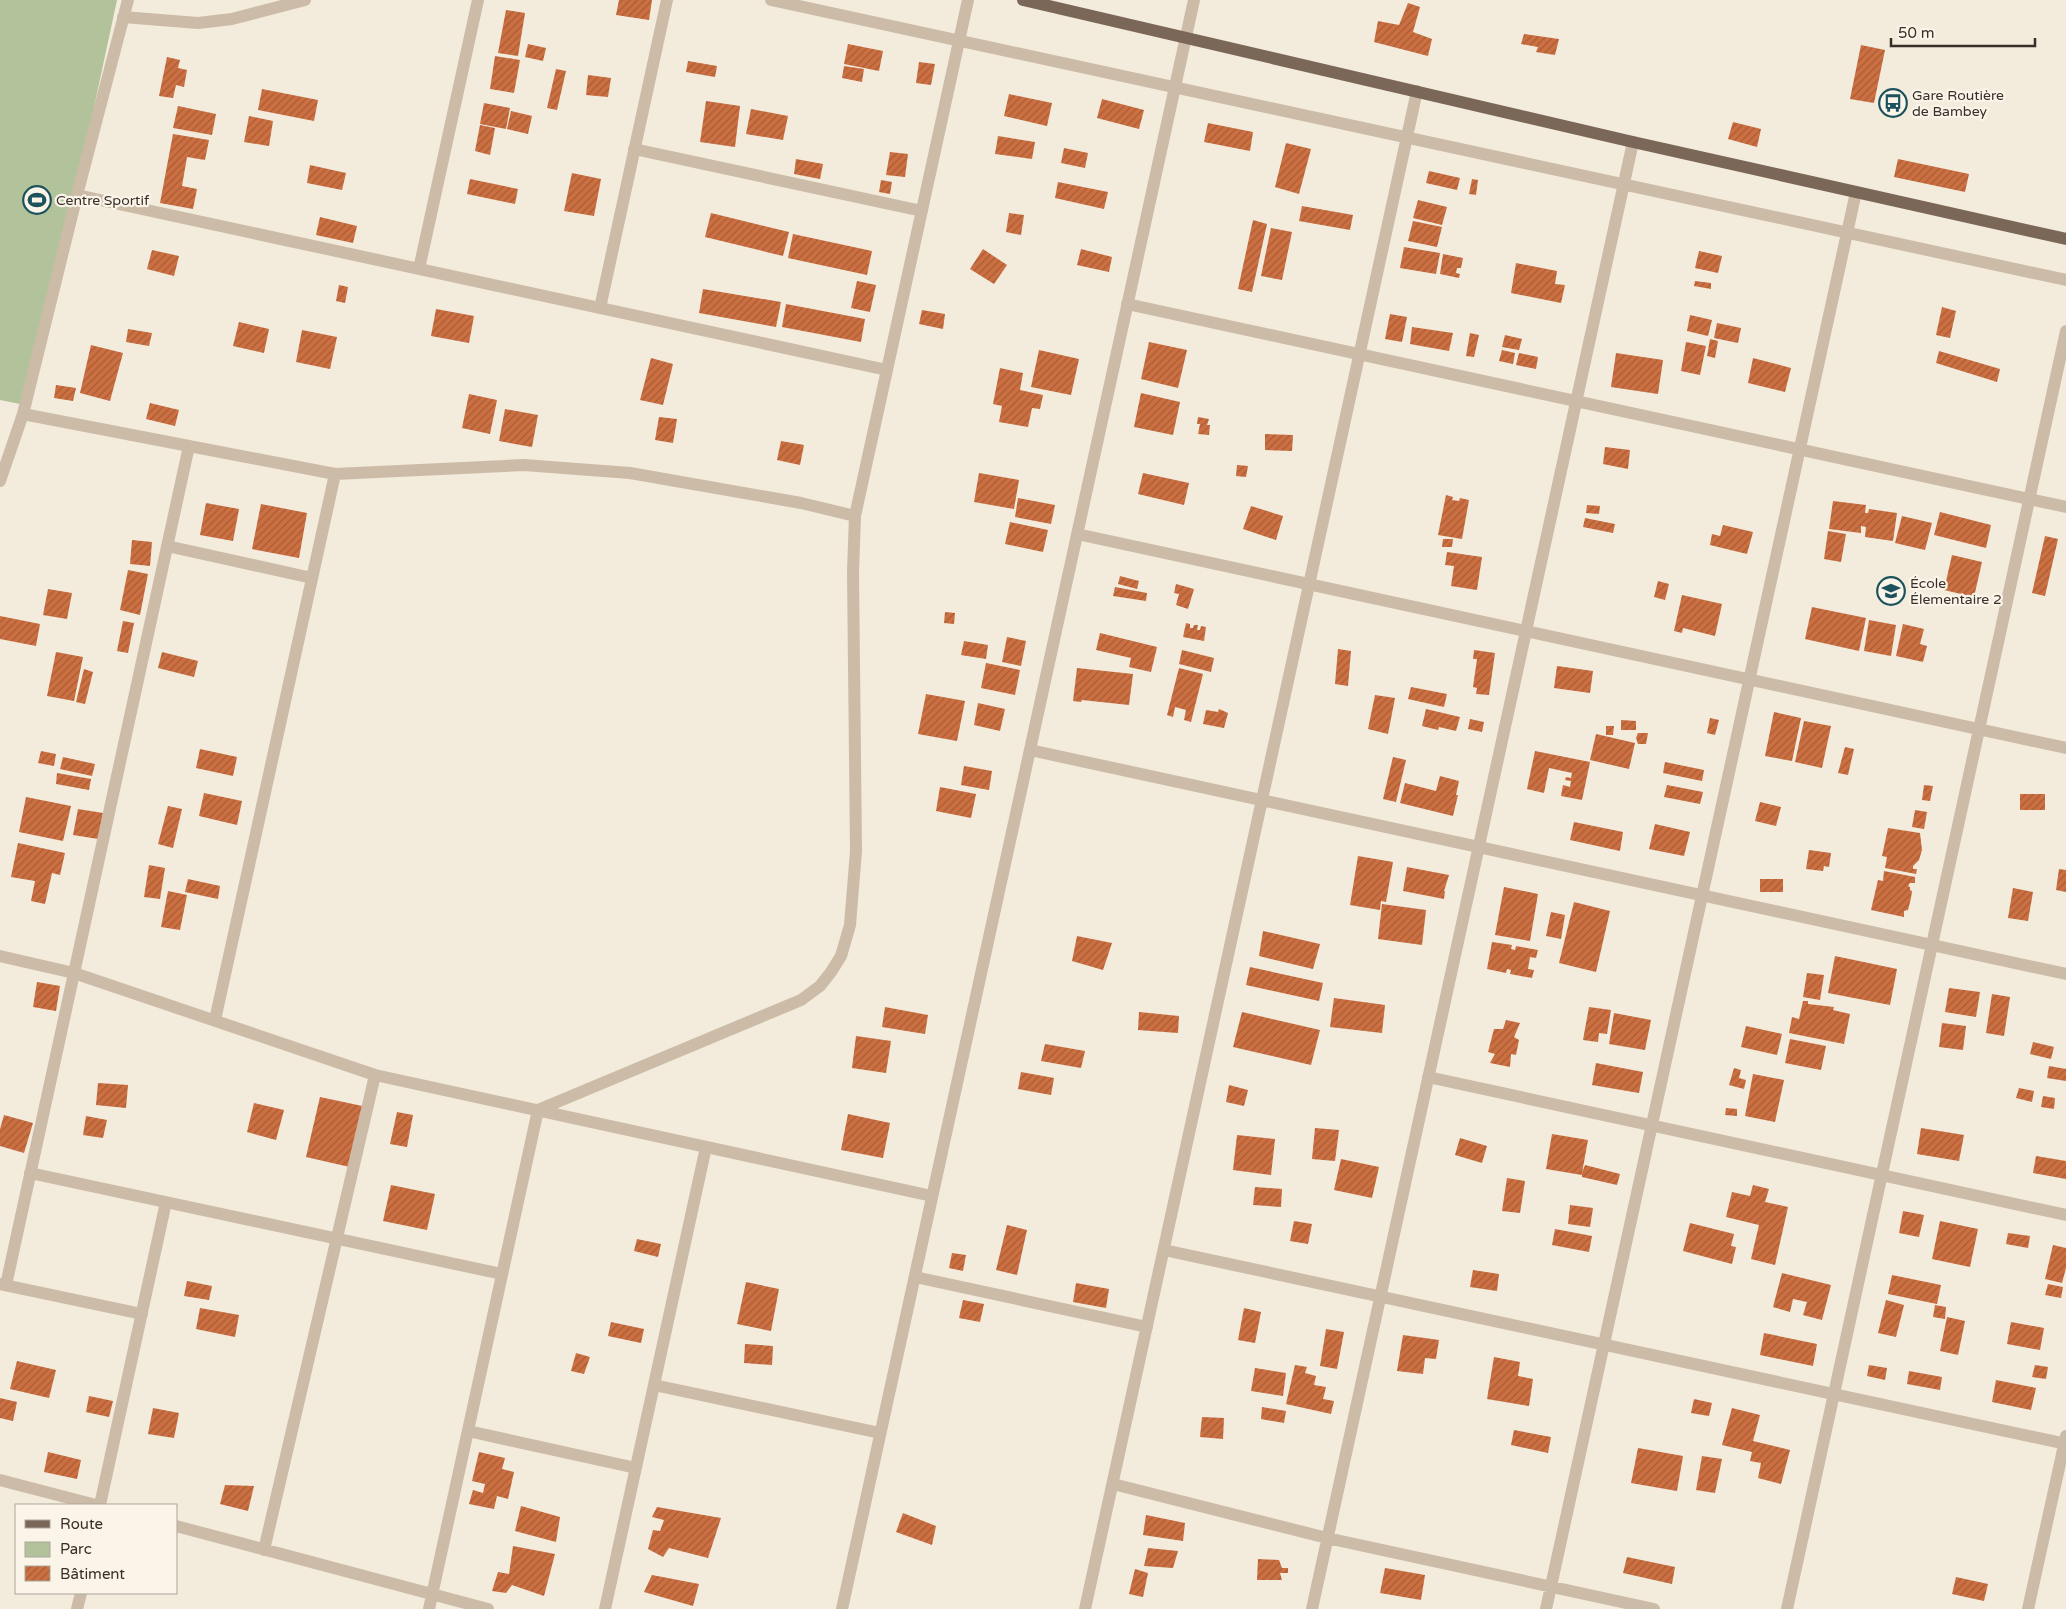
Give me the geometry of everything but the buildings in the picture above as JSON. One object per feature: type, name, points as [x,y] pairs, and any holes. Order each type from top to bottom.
[{"type":"main road","points":[[1023,0],[1633,142],[2066,239]]},
{"type":"street","points":[[0,481],[23,414],[128,0]]},
{"type":"street","points":[[123,17],[198,23],[232,19],[305,0]]},
{"type":"street","points":[[419,269],[478,0]]},
{"type":"street","points":[[600,308],[667,0]]},
{"type":"street","points":[[771,0],[2066,280]]},
{"type":"street","points":[[538,1110],[801,1000],[820,986],[841,956],[850,925],[856,850],[853,572],[855,516],[968,0]]},
{"type":"street","points":[[842,1609],[1194,0]]},
{"type":"street","points":[[1086,1609],[1417,91]]},
{"type":"street","points":[[1312,1609],[1633,142]]},
{"type":"street","points":[[634,149],[922,211]]},
{"type":"street","points":[[1546,1609],[1856,192]]},
{"type":"street","points":[[77,195],[887,370]]},
{"type":"street","points":[[1127,304],[2066,507]]},
{"type":"street","points":[[1787,1609],[2066,330]]},
{"type":"street","points":[[23,414],[334,474],[524,465],[630,473],[801,503],[855,516]]},
{"type":"street","points":[[142,1314],[3,1284],[30,1173],[189,446]]},
{"type":"street","points":[[215,1020],[334,474]]},
{"type":"street","points":[[1077,534],[2066,748]]},
{"type":"street","points":[[167,546],[312,578]]},
{"type":"street","points":[[1030,750],[2066,974]]},
{"type":"street","points":[[0,956],[74,973],[375,1075],[932,1196]]},
{"type":"street","points":[[264,1550],[375,1075]]},
{"type":"street","points":[[1428,1077],[2066,1215]]},
{"type":"street","points":[[429,1609],[538,1110]]},
{"type":"street","points":[[605,1609],[706,1147]]},
{"type":"street","points":[[30,1173],[502,1274]]},
{"type":"street","points":[[100,1504],[166,1202]]},
{"type":"street","points":[[1164,1250],[2065,1442],[2028,1609]]},
{"type":"street","points":[[914,1277],[1147,1327]]},
{"type":"street","points":[[654,1385],[880,1433]]},
{"type":"street","points":[[468,1431],[636,1468]]},
{"type":"street","points":[[0,1480],[92,1504]]},
{"type":"street","points":[[1113,1484],[1327,1538],[1654,1609]]},
{"type":"street","points":[[178,1527],[488,1609]]},
{"type":"street","points":[[78,1609],[81,1594]]},
{"type":"green space","name":"Centre Sportif","points":[[0,0],[117,0],[30,406],[0,400]]},
{"type":"place","name":"Gare Routière de Bambey","points":[[1893,103]]},
{"type":"place","name":"Centre Sportif","points":[[37,200]]},
{"type":"place","name":"École Élementaire 2","points":[[1891,591]]}]
